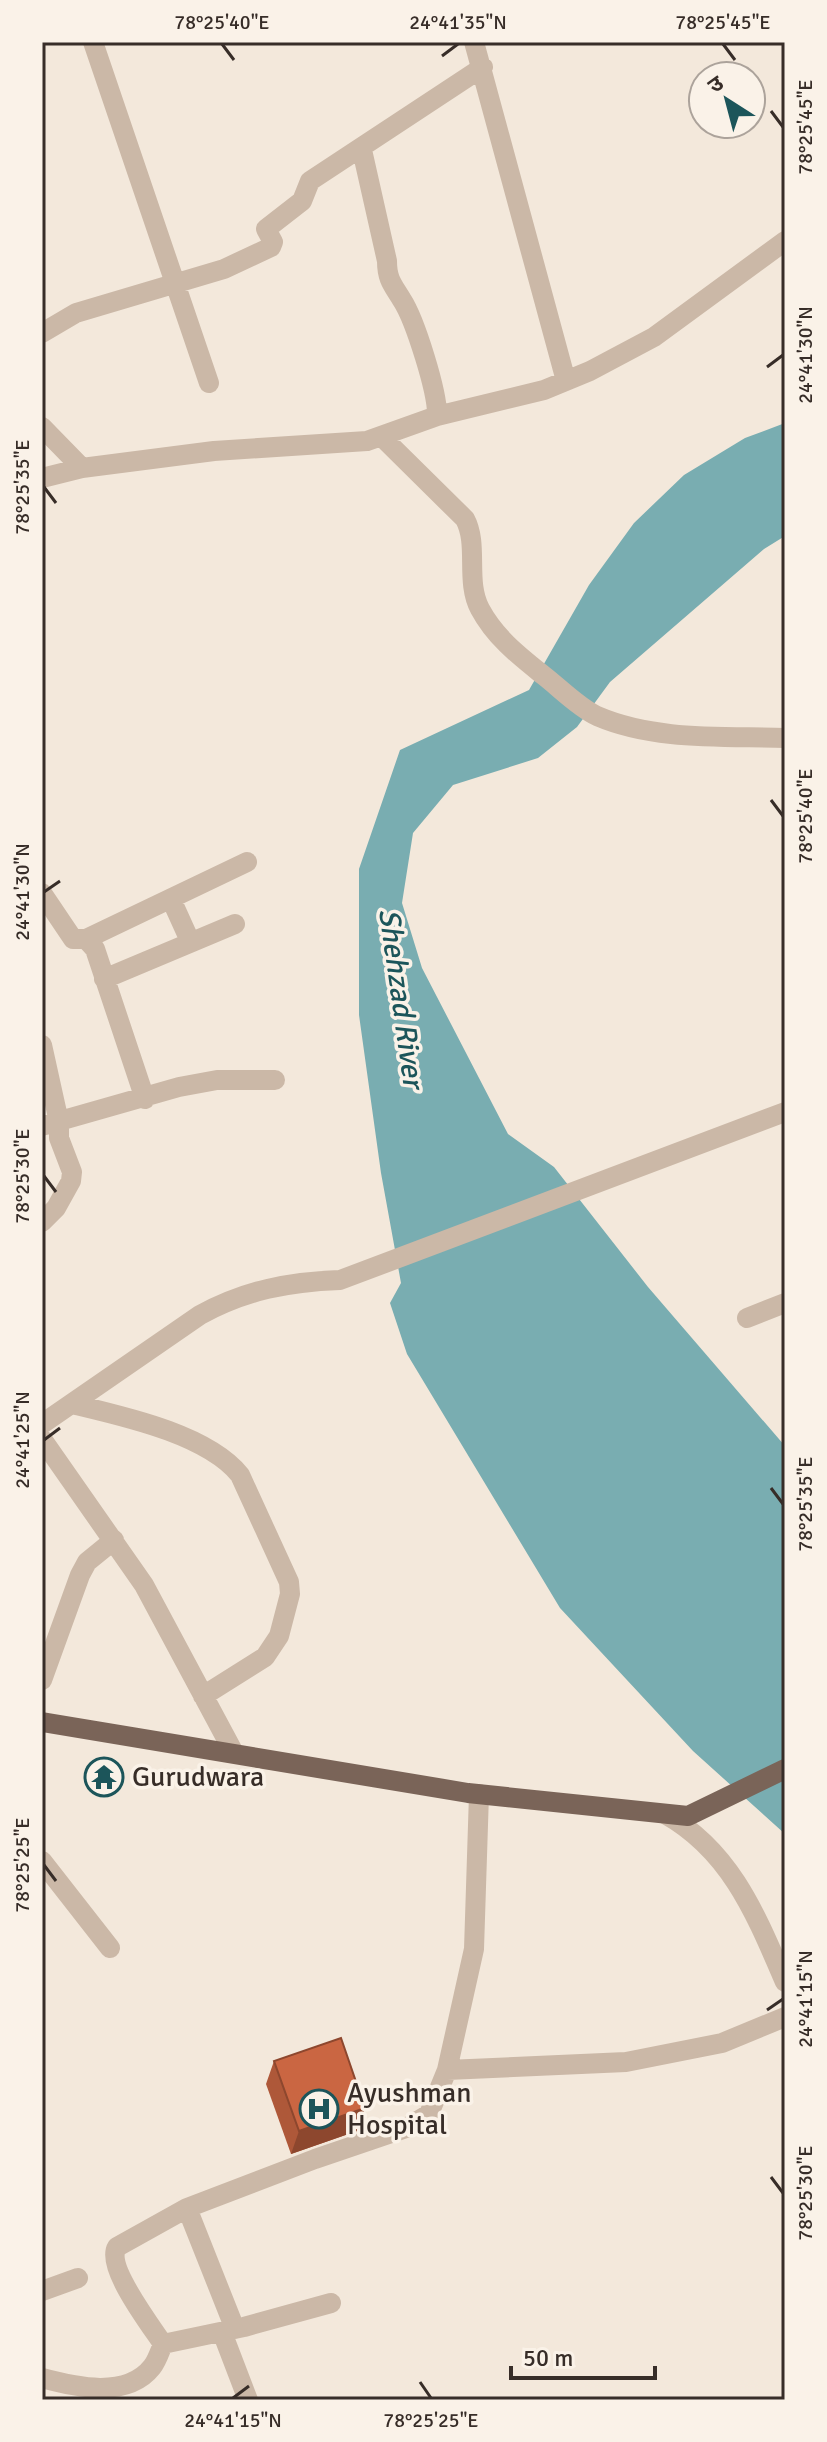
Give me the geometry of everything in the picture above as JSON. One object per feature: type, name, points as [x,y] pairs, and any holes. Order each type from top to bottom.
[{"type":"main road","points":[[42,1722],[479,1794],[688,1816],[785,1769]]},
{"type":"street","points":[[93,42],[209,383]]},
{"type":"street","points":[[474,42],[566,381]]},
{"type":"street","points":[[42,333],[76,313],[224,269],[271,247],[273,242],[266,229],[302,201],[310,181],[362,150],[483,67]]},
{"type":"street","points":[[362,150],[387,261],[387,279],[403,301],[417,339],[436,395],[437,416]]},
{"type":"street","points":[[42,478],[82,468],[214,451],[367,441],[437,416],[566,381],[654,337],[785,241]]},
{"type":"street","points":[[42,427],[82,468]]},
{"type":"street","points":[[382,437],[465,519],[470,528],[472,583],[478,606],[496,634],[594,715],[634,728],[692,736],[785,738]]},
{"type":"street","points":[[42,893],[73,939],[86,939],[247,862]]},
{"type":"street","points":[[171,899],[190,941]]},
{"type":"street","points":[[104,979],[235,924]]},
{"type":"street","points":[[86,939],[95,949],[145,1099]]},
{"type":"street","points":[[42,1045],[51,1124],[72,1172],[71,1181],[56,1208],[42,1222]]},
{"type":"street","points":[[51,1124],[179,1087],[217,1080],[275,1080]]},
{"type":"street","points":[[46,1414],[72,1404],[225,1301],[291,1282],[340,1280],[785,1112]]},
{"type":"street","points":[[747,1318],[785,1303]]},
{"type":"street","points":[[72,1404],[129,1418],[228,1460],[240,1475],[289,1582],[279,1636],[265,1657],[203,1696]]},
{"type":"street","points":[[42,1439],[144,1585],[234,1753]]},
{"type":"street","points":[[42,1680],[80,1575],[87,1562],[114,1540]]},
{"type":"street","points":[[163,2344],[135,2304],[113,2252],[187,2208],[406,2128],[429,2114],[440,2094],[447,2070],[474,1949],[479,1794]]},
{"type":"street","points":[[665,1814],[694,1830],[715,1851],[759,1923],[785,1982]]},
{"type":"street","points":[[42,1861],[110,1948]]},
{"type":"street","points":[[447,2070],[626,2062],[722,2043],[785,2017]]},
{"type":"street","points":[[187,2208],[248,2400]]},
{"type":"street","points":[[42,2291],[78,2278]]},
{"type":"street","points":[[163,2344],[331,2303]]},
{"type":"street","points":[[42,2378],[96,2394],[133,2381],[152,2368],[163,2344]]},
{"type":"water","name":"Shehzad River","points":[[785,423],[785,536],[764,549],[610,682],[577,727],[538,758],[453,785],[413,833],[402,903],[422,968],[508,1134],[554,1167],[648,1287],[785,1446],[785,1834],[693,1751],[560,1608],[407,1354],[390,1303],[401,1283],[381,1173],[359,1015],[359,869],[400,750],[529,690],[589,585],[634,523],[684,475],[745,438]]},
{"type":"building","points":[[341,2038],[365,2108],[299,2131],[274,2061]]},
{"type":"place","name":"Gurudwara","points":[[104,1777]]},
{"type":"place","name":"Ayushman Hospital","points":[[319,2109]]}]
